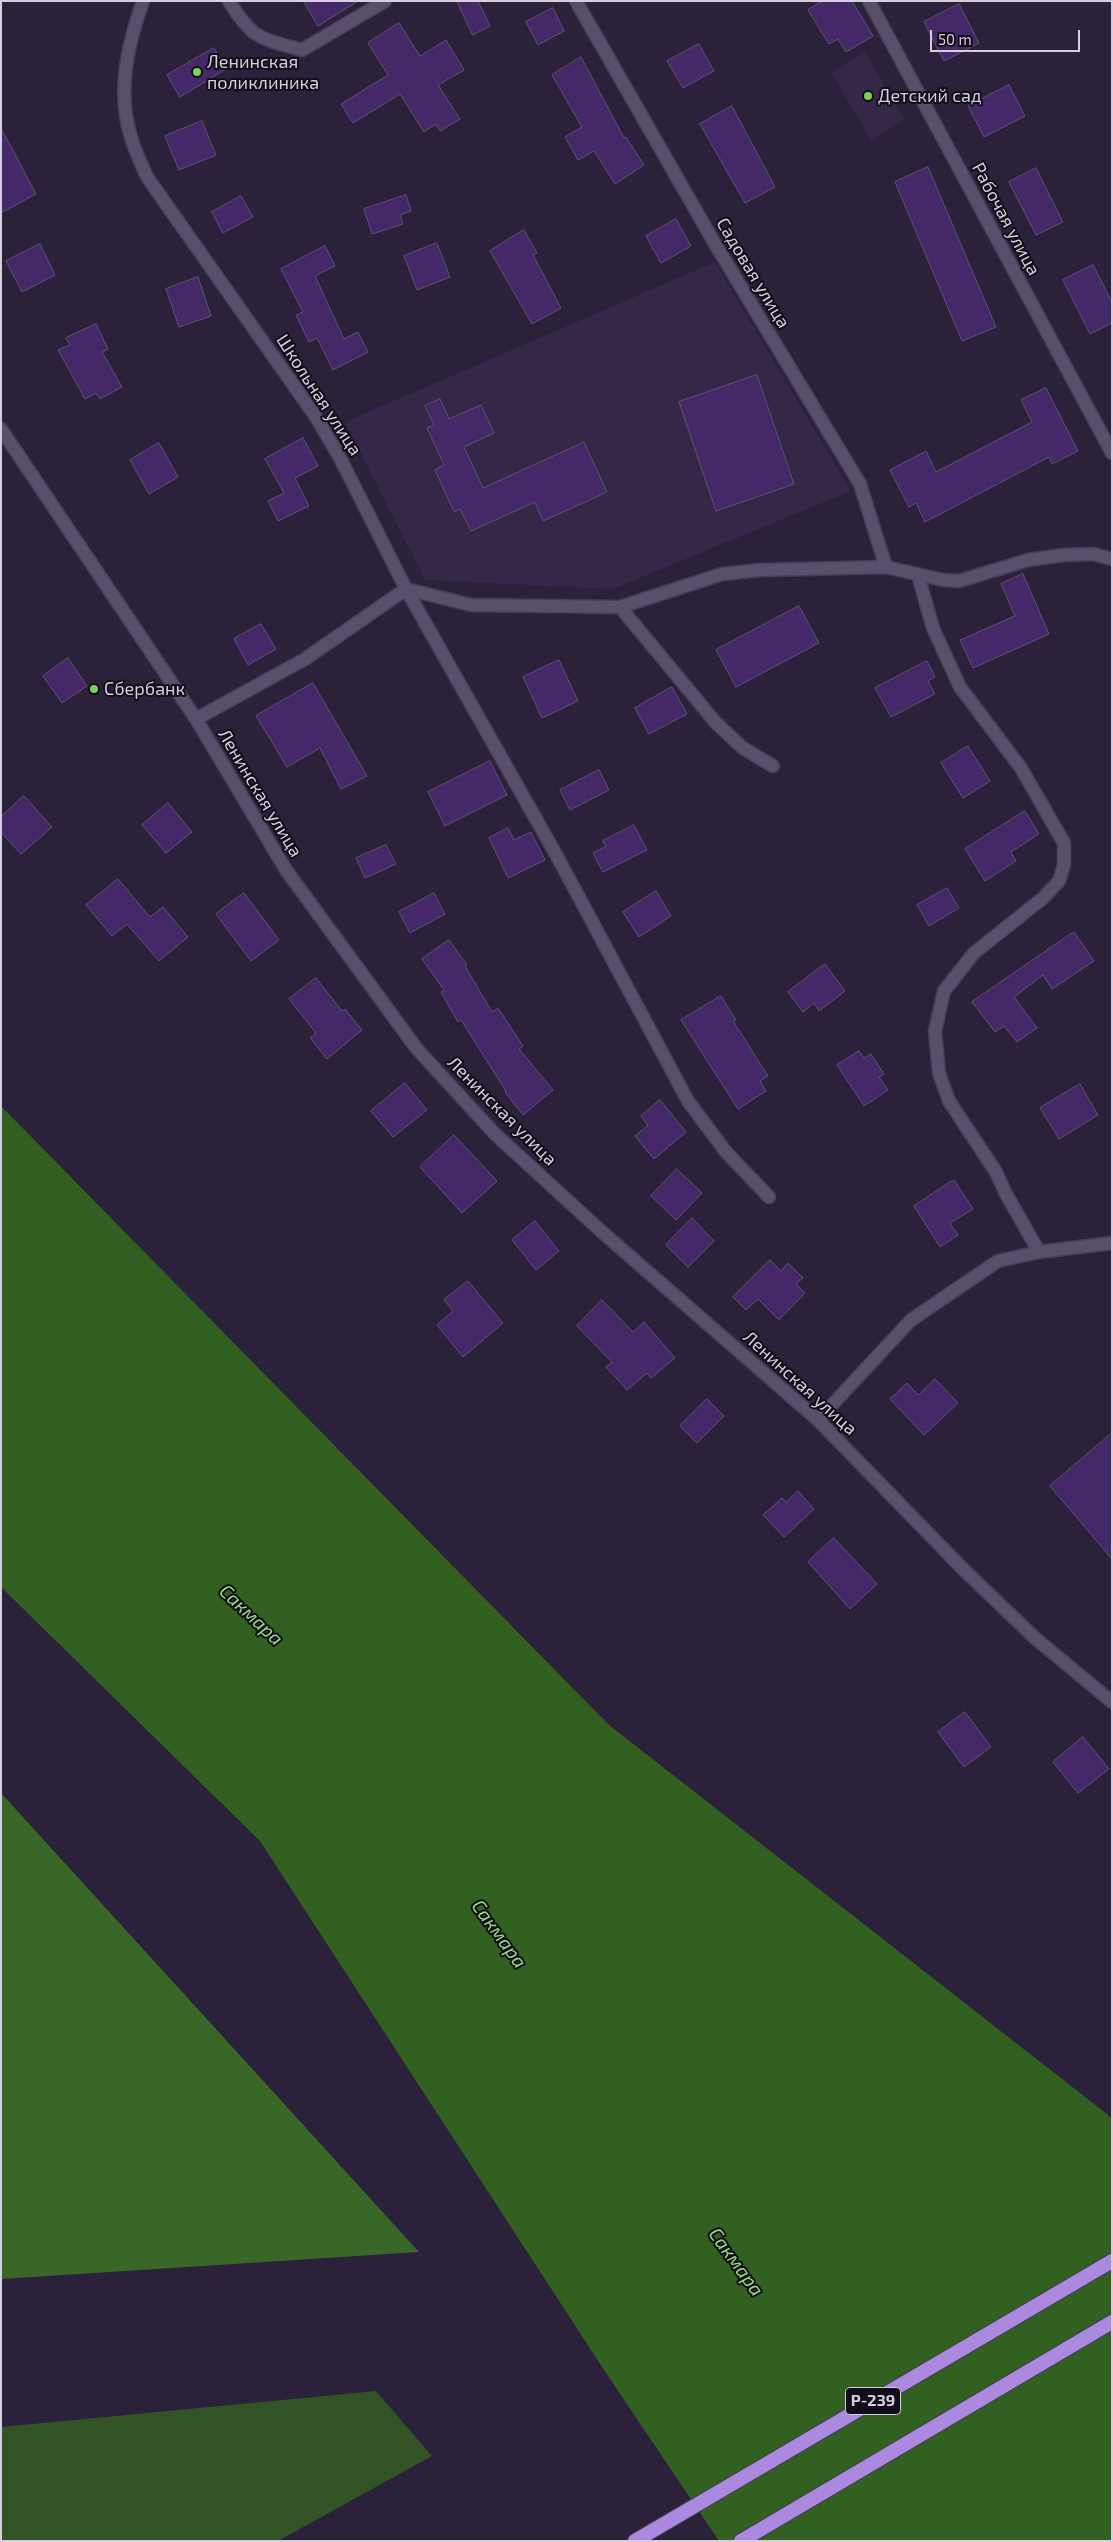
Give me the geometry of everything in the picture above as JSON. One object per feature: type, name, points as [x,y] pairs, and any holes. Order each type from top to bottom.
[{"type":"highway","name":"Р-239","points":[[635,2541],[1112,2261]]},
{"type":"highway","points":[[741,2541],[1112,2322]]},
{"type":"street","name":"Школьная улица","points":[[143,1],[133,28],[123,83],[129,133],[147,177],[316,417],[340,458],[406,589],[558,858],[688,1101],[726,1152],[769,1197]]},
{"type":"street","points":[[230,1],[241,22],[258,38],[302,50],[385,1]]},
{"type":"street","name":"Садовая улица","points":[[576,1],[715,244],[860,484],[886,567]]},
{"type":"street","name":"Рабочая улица","points":[[869,1],[1112,454]]},
{"type":"street","name":"Ленинская улица","points":[[1,429],[196,719],[286,870],[417,1049],[495,1134],[602,1232],[818,1420],[964,1570],[1034,1638],[1112,1702]]},
{"type":"street","points":[[196,719],[305,659],[406,589],[471,605],[620,607],[722,574],[760,570],[886,567],[959,581],[1028,560],[1063,555],[1093,554],[1112,559]]},
{"type":"street","points":[[918,574],[933,628],[960,687],[1021,768],[1064,843],[1064,865],[1059,881],[1043,898],[974,953],[944,991],[935,1031],[939,1072],[949,1101],[996,1172],[1006,1194],[1039,1252]]},
{"type":"street","points":[[620,607],[716,723],[743,748],[773,766]]},
{"type":"street","points":[[818,1420],[911,1320],[998,1261],[1039,1252],[1112,1243]]},
{"type":"shaded area","name":"Детский сад","points":[[865,52],[905,120],[871,140],[831,72]]},
{"type":"shaded area","points":[[715,262],[851,491],[613,589],[425,580],[345,422]]},
{"type":"shaded area","points":[[1,1793],[419,2252],[1,2279]]},
{"type":"shaded area","points":[[376,2391],[432,2456],[278,2541],[1,2541],[1,2427]]},
{"type":"water","name":"Сакмара","points":[[1,1106],[609,1725],[1112,2118],[1112,2541],[719,2541],[604,2370],[260,1841],[1,1587]]},
{"type":"building","points":[[304,1],[358,1],[318,26]]},
{"type":"building","points":[[457,1],[478,1],[490,26],[473,35]]},
{"type":"building","points":[[822,1],[852,1],[873,36],[846,52],[838,39],[829,44],[808,10]]},
{"type":"building","points":[[959,4],[979,43],[944,61],[924,22]]},
{"type":"building","points":[[553,8],[564,31],[538,45],[526,22]]},
{"type":"building","points":[[399,23],[420,56],[446,40],[464,70],[438,85],[460,119],[440,131],[436,124],[424,132],[400,94],[353,123],[341,104],[388,75],[368,43]]},
{"type":"building","points":[[699,44],[714,71],[683,88],[667,61]]},
{"type":"building","name":"Ленинская поликлиника","points":[[214,48],[226,69],[180,97],[167,75]]},
{"type":"building","points":[[581,57],[624,138],[626,137],[644,165],[615,184],[594,151],[578,160],[565,137],[582,127],[552,75]]},
{"type":"building","points":[[1009,85],[1025,116],[984,137],[968,106]]},
{"type":"building","points":[[732,106],[775,187],[745,203],[700,124]]},
{"type":"building","points":[[202,121],[216,155],[179,170],[165,136]]},
{"type":"building","points":[[1,128],[36,194],[1,213]]},
{"type":"building","points":[[928,167],[996,327],[962,341],[895,182]]},
{"type":"building","points":[[1036,168],[1063,222],[1036,235],[1009,182]]},
{"type":"building","points":[[406,195],[411,211],[400,215],[403,224],[372,234],[364,209]]},
{"type":"building","points":[[241,196],[253,217],[223,233],[212,212]]},
{"type":"building","points":[[676,219],[691,246],[661,263],[646,236]]},
{"type":"building","points":[[524,230],[537,253],[533,255],[561,308],[532,324],[490,251]]},
{"type":"building","points":[[437,243],[450,277],[417,290],[404,256]]},
{"type":"building","points":[[40,244],[55,275],[22,292],[6,261]]},
{"type":"building","points":[[325,246],[335,266],[315,276],[344,339],[358,332],[368,352],[333,370],[317,338],[309,342],[296,315],[303,312],[281,269]]},
{"type":"building","points":[[1093,265],[1112,302],[1112,323],[1090,334],[1063,280]]},
{"type":"building","points":[[198,277],[211,316],[179,327],[166,289]]},
{"type":"building","points":[[96,324],[108,349],[102,352],[122,387],[100,399],[96,393],[85,399],[58,350],[70,345],[66,338]]},
{"type":"building","points":[[757,375],[794,484],[716,511],[679,402]]},
{"type":"building","points":[[1046,388],[1078,451],[1052,464],[1049,457],[925,522],[916,503],[909,507],[890,470],[926,451],[936,472],[1032,422],[1021,400]]},
{"type":"building","points":[[440,399],[449,419],[481,405],[494,433],[464,447],[483,488],[584,442],[607,492],[543,521],[535,502],[471,531],[460,509],[454,512],[435,470],[444,465],[427,428],[434,425],[425,406]]},
{"type":"building","points":[[303,438],[318,466],[295,478],[309,506],[278,521],[268,501],[284,493],[265,459]]},
{"type":"building","points":[[159,443],[178,477],[149,494],[130,460]]},
{"type":"building","points":[[1023,574],[1049,634],[973,668],[960,640],[1015,616],[1001,584]]},
{"type":"building","points":[[799,606],[819,643],[736,687],[716,650]]},
{"type":"building","points":[[261,624],[276,649],[248,665],[234,639]]},
{"type":"building","points":[[68,658],[87,686],[62,703],[43,676]]},
{"type":"building","points":[[559,660],[578,701],[542,718],[523,677]]},
{"type":"building","points":[[927,661],[935,677],[928,681],[935,694],[891,717],[875,688]]},
{"type":"building","points":[[313,683],[367,776],[341,789],[320,748],[287,767],[256,716]]},
{"type":"building","points":[[672,687],[687,714],[649,734],[635,708]]},
{"type":"building","points":[[968,746],[990,781],[963,798],[941,763]]},
{"type":"building","points":[[490,761],[507,795],[445,826],[428,792]]},
{"type":"building","points":[[599,770],[609,790],[570,810],[560,790]]},
{"type":"building","points":[[24,796],[52,827],[21,854],[1,832],[1,817]]},
{"type":"building","points":[[168,803],[192,832],[166,853],[142,825]]},
{"type":"building","points":[[1025,811],[1039,834],[1011,852],[1016,861],[985,881],[965,849]]},
{"type":"building","points":[[634,825],[647,850],[603,872],[593,853],[606,846],[603,841]]},
{"type":"building","points":[[508,828],[514,840],[531,832],[545,860],[508,878],[489,838]]},
{"type":"building","points":[[386,845],[396,864],[365,878],[356,858]]},
{"type":"building","points":[[118,879],[150,917],[163,907],[188,937],[159,961],[127,924],[112,936],[86,905]]},
{"type":"building","points":[[947,888],[959,908],[929,926],[917,905]]},
{"type":"building","points":[[656,891],[671,916],[639,937],[623,912]]},
{"type":"building","points":[[244,893],[279,940],[251,961],[216,914]]},
{"type":"building","points":[[434,893],[445,914],[410,933],[399,912]]},
{"type":"building","points":[[1074,932],[1094,961],[1052,989],[1043,975],[1014,997],[1037,1028],[1017,1042],[1004,1026],[995,1032],[972,1002]]},
{"type":"building","points":[[449,940],[467,965],[465,966],[492,1012],[498,1008],[523,1046],[519,1049],[553,1090],[523,1115],[505,1092],[461,1020],[458,1022],[441,992],[444,990],[422,959]]},
{"type":"building","points":[[825,964],[845,991],[819,1011],[814,1003],[803,1012],[788,992]]},
{"type":"building","points":[[316,978],[342,1011],[345,1009],[362,1030],[327,1059],[310,1038],[316,1033],[289,999]]},
{"type":"building","points":[[721,996],[736,1020],[733,1021],[768,1076],[760,1081],[766,1091],[738,1109],[681,1020]]},
{"type":"building","points":[[859,1051],[864,1058],[871,1054],[884,1074],[879,1077],[888,1090],[864,1106],[837,1065]]},
{"type":"building","points":[[405,1083],[427,1110],[393,1137],[371,1111]]},
{"type":"building","points":[[1080,1084],[1098,1115],[1059,1139],[1040,1108]]},
{"type":"building","points":[[660,1100],[686,1132],[654,1159],[635,1136],[648,1125],[641,1116]]},
{"type":"building","points":[[454,1135],[497,1181],[462,1213],[420,1167]]},
{"type":"building","points":[[677,1169],[702,1193],[676,1220],[651,1196]]},
{"type":"building","points":[[954,1180],[973,1209],[950,1223],[958,1235],[940,1247],[914,1206]]},
{"type":"building","points":[[692,1218],[714,1241],[688,1267],[666,1245]]},
{"type":"building","points":[[535,1221],[559,1251],[536,1270],[512,1240]]},
{"type":"building","points":[[770,1260],[781,1271],[788,1263],[803,1278],[796,1284],[805,1293],[779,1320],[758,1299],[746,1310],[733,1297]]},
{"type":"building","points":[[468,1281],[503,1323],[463,1357],[437,1325],[453,1311],[444,1300]]},
{"type":"building","points":[[602,1300],[633,1332],[644,1322],[675,1358],[651,1378],[647,1373],[627,1390],[606,1367],[612,1362],[577,1326]]},
{"type":"building","points":[[935,1379],[958,1403],[924,1435],[890,1399],[907,1383],[918,1395]]},
{"type":"building","points":[[707,1399],[724,1416],[697,1443],[680,1426]]},
{"type":"building","points":[[1112,1433],[1112,1559],[1050,1486]]},
{"type":"building","points":[[798,1491],[814,1509],[784,1537],[763,1515],[782,1498],[786,1502]]},
{"type":"building","points":[[834,1538],[877,1584],[850,1609],[808,1562]]},
{"type":"building","points":[[965,1712],[991,1747],[964,1767],[938,1732]]},
{"type":"building","points":[[1083,1737],[1109,1769],[1078,1793],[1053,1762]]},
{"type":"place","name":"Ленинская поликлиника","points":[[197,72]]},
{"type":"place","name":"Детский сад","points":[[868,96]]},
{"type":"place","name":"Сбербанк","points":[[94,689]]}]
